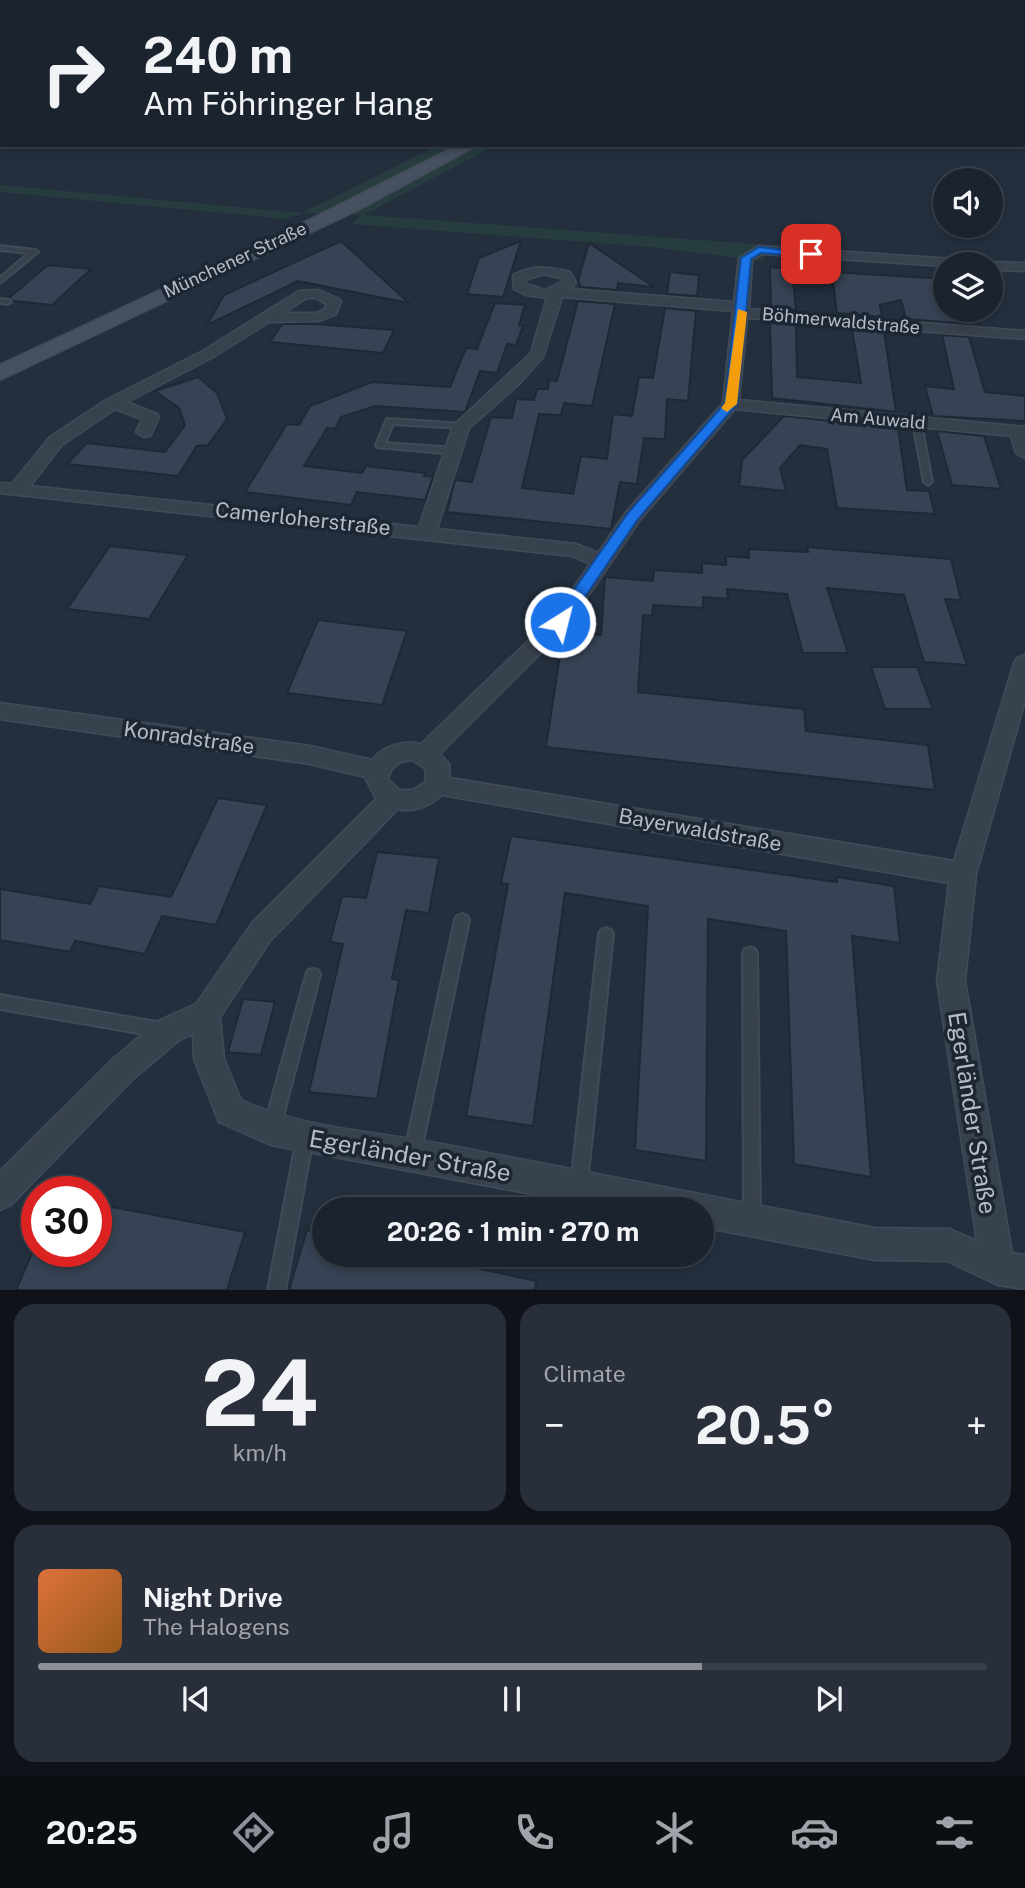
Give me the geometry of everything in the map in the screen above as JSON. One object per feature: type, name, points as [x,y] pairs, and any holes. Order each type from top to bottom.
[{"type":"main road","name":"Münchener Straße","points":[[0,373],[118,314],[377,194],[466,147]]},
{"type":"street","points":[[425,754],[560,622],[633,516],[731,404],[746,258],[759,250],[933,262]]},
{"type":"street","points":[[1003,266],[1025,267]]},
{"type":"street","name":"Böhmerwaldstraße","points":[[461,426],[513,382],[538,354],[556,292],[1025,335]]},
{"type":"street","points":[[8,489],[56,441],[112,403],[208,354],[268,318]]},
{"type":"street","points":[[112,403],[139,410],[151,417],[144,432]]},
{"type":"street","name":"Am Auwald","points":[[731,404],[1022,432]]},
{"type":"street","points":[[427,532],[461,426]]},
{"type":"street","points":[[1022,432],[1025,453]]},
{"type":"street","name":"Camerloherstraße","points":[[8,489],[576,550],[603,563]]},
{"type":"street","name":"Egerländer Straße","points":[[1011,1270],[951,981],[963,874],[1025,663]]},
{"type":"street","name":"Konradstraße","points":[[0,711],[310,755],[377,771]]},
{"type":"street","points":[[397,753],[425,754],[437,764],[439,778],[431,792],[412,801],[392,799],[378,787],[377,771],[388,757],[397,753]]},
{"type":"street","name":"Bayerwaldstraße","points":[[436,785],[963,874]]},
{"type":"street","points":[[0,1194],[122,1069],[168,1031],[206,1014],[261,932],[392,799]]},
{"type":"street","name":"Egerländer Straße","points":[[206,1014],[209,1059],[230,1111],[271,1130],[305,1138],[412,1154],[630,1197]]},
{"type":"street","name":"Egerländer Straße","points":[[714,1213],[875,1244],[949,1245],[1011,1270]]},
{"type":"lane","points":[[0,248],[35,251],[0,281]]},
{"type":"lane","points":[[454,451],[380,445],[390,421],[461,426]]},
{"type":"lane","points":[[917,423],[928,482]]},
{"type":"lane","points":[[412,1154],[462,920]]},
{"type":"lane","points":[[579,1187],[606,934]]},
{"type":"lane","points":[[750,953],[752,1221]]},
{"type":"lane","points":[[271,1130],[313,975]]},
{"type":"lane","points":[[0,1002],[168,1031]]},
{"type":"lane","points":[[276,1290],[305,1138]]},
{"type":"green space","points":[[435,147],[492,147],[364,215],[933,257],[933,263],[765,253],[763,261],[651,247],[352,224],[361,215],[302,213]]},
{"type":"green space","points":[[0,185],[302,213],[287,219],[0,192]]},
{"type":"building","points":[[341,241],[409,303],[298,281],[207,325],[224,295]]},
{"type":"building","points":[[521,241],[503,297],[467,294],[479,258]]},
{"type":"building","points":[[589,243],[654,287],[618,283],[617,290],[581,287],[578,281]]},
{"type":"building","points":[[48,265],[91,269],[52,305],[13,301],[10,297]]},
{"type":"building","points":[[770,267],[792,269],[796,310],[771,308]]},
{"type":"building","points":[[670,272],[699,275],[697,296],[667,294]]},
{"type":"building","points":[[832,272],[933,278],[933,321],[906,319],[901,300],[880,305],[882,317],[837,313]]},
{"type":"building","points":[[578,301],[615,304],[592,406],[564,403],[561,415],[539,414],[522,488],[573,494],[581,456],[607,459],[613,414],[632,416],[639,377],[653,378],[665,308],[696,311],[688,401],[667,399],[665,439],[644,438],[637,484],[620,482],[611,529],[447,512],[455,480],[472,482],[491,417],[512,418],[516,399],[534,400],[537,389],[548,389],[549,380],[557,381]]},
{"type":"building","points":[[495,303],[525,305],[519,325],[523,326],[516,345],[507,344],[497,373],[480,371],[465,412],[375,406],[341,417],[335,429],[327,428],[304,466],[362,473],[366,466],[426,473],[424,476],[433,477],[425,500],[357,492],[351,505],[245,492],[287,424],[299,425],[310,406],[372,382],[450,387],[466,348],[477,349]]},
{"type":"building","points":[[770,323],[796,324],[797,377],[861,383],[852,329],[884,331],[896,412],[772,398]]},
{"type":"building","points":[[282,324],[394,330],[383,353],[270,342]]},
{"type":"building","points":[[942,335],[969,337],[985,392],[1025,396],[1025,421],[933,416],[925,386],[954,389]]},
{"type":"building","points":[[198,377],[217,393],[227,419],[208,445],[197,446],[178,476],[67,464],[87,443],[165,452],[185,425],[179,408],[155,391]]},
{"type":"building","points":[[784,416],[898,428],[907,490],[929,491],[935,514],[837,508],[827,449],[800,445],[780,468],[786,491],[739,486],[742,460]]},
{"type":"building","points":[[937,431],[984,436],[1001,489],[952,485]]},
{"type":"building","points":[[110,546],[188,555],[149,619],[67,609]]},
{"type":"building","points":[[807,547],[951,559],[961,600],[945,599],[967,665],[924,662],[904,595],[827,588],[848,653],[803,653],[787,594],[727,589],[728,599],[703,597],[703,608],[653,605],[652,616],[643,615],[638,692],[804,709],[806,731],[928,745],[935,790],[546,747],[563,635],[566,632],[601,635],[605,577],[653,581],[654,570],[702,573],[702,563],[726,565],[726,556],[749,558],[749,549],[808,552]]},
{"type":"building","points":[[318,620],[407,631],[382,705],[287,693]]},
{"type":"building","points":[[871,667],[917,667],[933,709],[885,709]]},
{"type":"building","points":[[218,798],[267,805],[216,925],[162,916],[145,954],[75,941],[70,952],[0,940],[0,889],[90,904],[99,886],[171,897]]},
{"type":"building","points":[[511,836],[837,882],[837,877],[894,886],[900,943],[852,936],[871,1177],[794,1164],[786,931],[708,919],[706,1161],[635,1150],[648,906],[565,893],[533,1126],[466,1116],[508,884],[501,883]]},
{"type":"building","points":[[377,852],[439,858],[429,913],[406,910],[392,979],[399,980],[377,1099],[309,1092],[343,944],[330,942],[342,896],[366,898]]},
{"type":"building","points":[[243,999],[275,1002],[261,1055],[228,1052]]},
{"type":"building","points":[[112,1207],[245,1232],[227,1290],[16,1290],[26,1267],[112,1267]]},
{"type":"building","points":[[307,1230],[312,1231],[312,1267],[472,1267],[536,1281],[535,1290],[289,1290]]},
{"type":"slow traffic","points":[[727,408],[731,404],[742,312]]},
{"type":"route","points":[[560,622],[633,516],[731,404],[746,258],[759,250],[811,254]]}]
